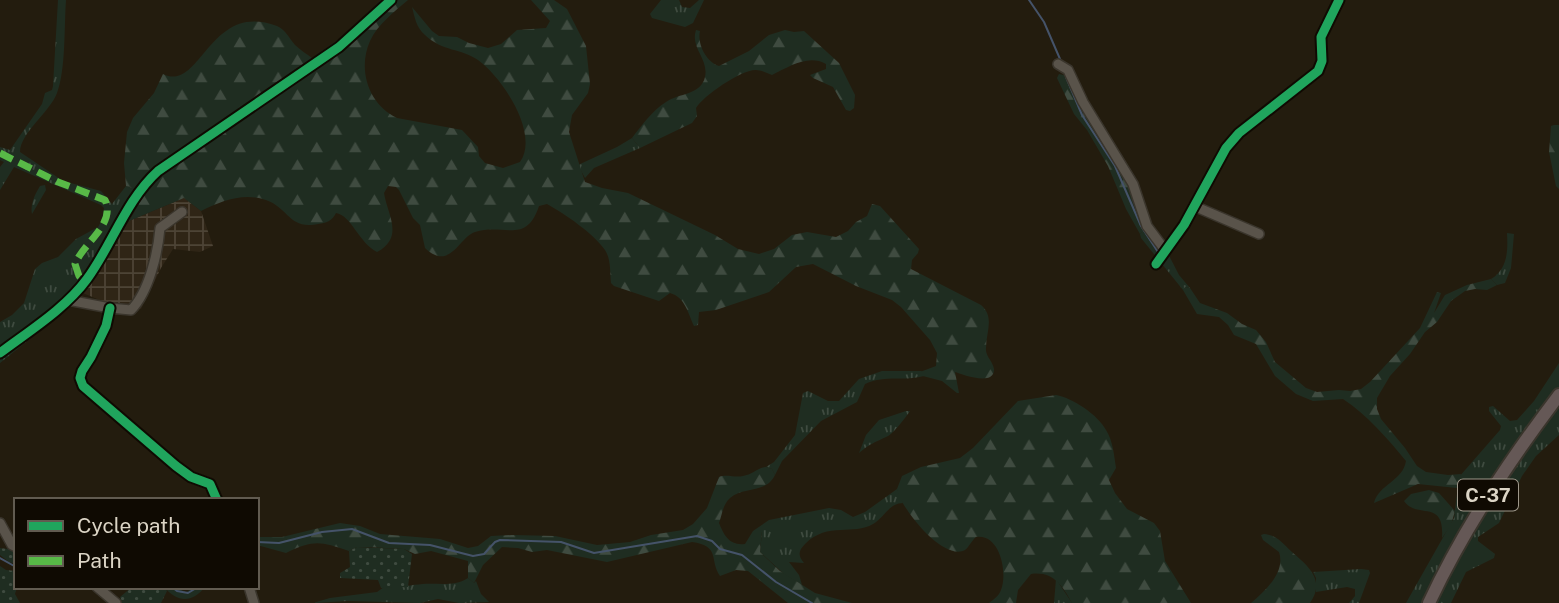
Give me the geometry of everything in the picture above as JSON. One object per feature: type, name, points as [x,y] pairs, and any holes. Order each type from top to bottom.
[{"type":"highway","name":"C-37","points":[[1429,603],[1475,516],[1528,435],[1559,395]]},
{"type":"street","points":[[0,352],[77,291],[138,195],[158,171],[339,47],[391,0]]},
{"type":"street","points":[[1156,264],[1194,206],[1226,148],[1238,133],[1289,97],[1318,71],[1322,61],[1321,37],[1339,0]]},
{"type":"street","points":[[1058,64],[1069,70],[1083,102],[1133,184],[1147,226],[1165,250]]},
{"type":"street","points":[[1194,206],[1259,234]]},
{"type":"street","points":[[68,300],[131,310],[138,303],[157,254],[160,228],[182,212]]},
{"type":"street","points":[[77,291],[88,304]]},
{"type":"street","points":[[110,308],[106,326],[92,357],[82,371],[80,378],[83,386],[176,466],[191,477],[210,484],[217,498]]},
{"type":"street","points":[[0,523],[14,546]]},
{"type":"street","points":[[100,589],[117,603]]},
{"type":"shaded area","points":[[184,198],[201,211],[213,246],[200,252],[173,249],[141,309],[111,305],[83,293],[129,221]]},
{"type":"green space","points":[[58,0],[66,0],[60,83],[53,100],[25,137],[20,152],[63,181],[101,191],[112,204],[126,186],[136,187],[139,204],[83,293],[0,363],[0,322],[24,303],[35,269],[58,257],[76,239],[98,227],[104,208],[14,167],[0,190],[0,167],[4,162],[0,160],[0,147],[10,150],[42,104],[45,93],[52,90]]},
{"type":"green space","points":[[381,0],[408,0],[377,29],[366,52],[365,75],[368,86],[379,105],[387,112],[397,118],[462,130],[478,147],[479,156],[485,163],[503,168],[520,162],[525,150],[522,122],[498,79],[478,60],[438,44],[425,35],[418,26],[412,7],[439,36],[457,37],[488,48],[501,44],[517,30],[546,28],[550,21],[531,0],[554,0],[567,9],[586,46],[590,84],[588,93],[572,115],[569,132],[585,182],[628,193],[738,249],[759,254],[774,249],[792,235],[807,232],[836,237],[867,216],[872,204],[880,206],[919,249],[912,260],[911,269],[981,305],[985,310],[989,320],[986,351],[994,369],[993,374],[977,378],[955,372],[959,393],[942,381],[919,375],[920,372],[936,366],[937,353],[930,340],[901,307],[892,300],[856,286],[813,264],[796,267],[769,292],[716,310],[699,312],[698,325],[694,326],[685,306],[675,295],[670,293],[659,301],[614,286],[611,283],[605,250],[578,224],[547,204],[539,206],[534,218],[521,229],[475,232],[448,255],[441,256],[425,248],[420,225],[413,218],[399,190],[388,186],[384,193],[392,232],[385,246],[377,252],[341,215],[336,213],[331,220],[324,223],[301,224],[274,204],[249,197],[232,199],[201,211],[184,198],[129,221],[139,204],[136,188],[126,186],[124,163],[127,132],[133,118],[154,93],[163,74],[176,76],[187,71],[221,35],[236,25],[254,21],[277,26],[312,58],[343,36]]},
{"type":"green space","points":[[661,0],[679,0],[682,7],[690,8],[699,0],[704,0],[693,23],[685,27],[652,18],[650,14]]},
{"type":"green space","points":[[696,30],[700,31],[700,41],[706,57],[719,66],[749,51],[769,35],[785,30],[804,31],[839,63],[855,95],[854,108],[846,110],[833,87],[810,75],[826,69],[826,64],[819,61],[805,61],[772,75],[760,70],[750,71],[733,78],[706,97],[696,108],[697,116],[692,123],[640,148],[632,138],[652,114],[666,102],[694,90],[703,83],[706,71],[695,42]]},
{"type":"green space","points":[[1059,74],[1077,78],[1082,93],[1130,171],[1146,229],[1140,234],[1108,166],[1087,130],[1074,114],[1057,78]]},
{"type":"green space","points":[[1559,125],[1559,189],[1556,186],[1549,152],[1551,126]]},
{"type":"green space","points":[[632,138],[640,148],[594,168],[585,178],[578,165]]},
{"type":"green space","points":[[45,185],[46,190],[32,214],[35,196],[40,186]]},
{"type":"green space","points":[[1146,229],[1162,242],[1179,275],[1190,288],[1183,290],[1141,238],[1140,234]]},
{"type":"green space","points":[[1507,233],[1514,234],[1511,268],[1505,283],[1497,285],[1491,279],[1504,265]]},
{"type":"green space","points":[[1491,279],[1497,285],[1487,290],[1465,291],[1451,301],[1437,322],[1425,332],[1390,376],[1377,398],[1381,419],[1417,466],[1426,472],[1461,474],[1457,488],[1418,484],[1374,503],[1381,491],[1404,468],[1406,461],[1384,436],[1343,399],[1313,401],[1296,394],[1275,376],[1256,344],[1234,335],[1219,317],[1197,314],[1183,290],[1185,287],[1190,288],[1200,303],[1227,313],[1256,330],[1266,342],[1275,362],[1306,388],[1317,392],[1350,391],[1361,389],[1370,382],[1420,328],[1437,292],[1441,293],[1434,313],[1445,295],[1467,285]]},
{"type":"green space","points":[[1559,363],[1559,435],[1536,456],[1522,476],[1499,523],[1478,537],[1478,541],[1495,554],[1494,558],[1466,572],[1451,603],[1406,603],[1454,518],[1459,477],[1500,430],[1501,426],[1489,411],[1489,407],[1493,406],[1510,421],[1517,420],[1534,401]]},
{"type":"green space","points":[[882,371],[922,371],[920,374],[924,376],[881,379],[865,384],[857,402],[821,421],[782,461],[775,475],[772,469],[766,467],[774,462],[795,435],[803,393],[808,391],[828,401],[839,401],[859,379]]},
{"type":"green space","points":[[1056,395],[1084,408],[1106,430],[1112,443],[1116,468],[1109,480],[1115,493],[1127,509],[1154,523],[1160,531],[1165,561],[1191,603],[1072,603],[1051,577],[1031,574],[1018,590],[1016,603],[989,603],[1000,592],[1003,583],[1000,556],[991,541],[976,537],[965,550],[956,552],[935,541],[906,508],[897,489],[902,476],[921,467],[960,458],[1018,401]]},
{"type":"green space","points":[[910,411],[890,435],[859,453],[866,435],[879,420]]},
{"type":"green space","points":[[760,469],[772,469],[775,475],[766,485],[730,498],[719,523],[725,536],[732,542],[745,544],[753,531],[762,531],[760,552],[780,571],[815,593],[852,603],[788,603],[748,571],[736,570],[720,576],[711,550],[692,542],[607,562],[547,550],[532,552],[502,547],[483,565],[474,583],[468,578],[468,561],[431,551],[415,554],[404,549],[357,547],[349,551],[318,543],[286,553],[259,546],[259,537],[282,537],[340,523],[360,526],[380,534],[440,539],[468,548],[478,546],[491,536],[512,535],[555,536],[597,545],[630,542],[651,535],[683,530],[693,524],[707,508],[719,477],[737,477]]},
{"type":"green space","points":[[897,489],[903,503],[894,505],[873,524],[823,533],[805,544],[800,554],[804,563],[789,562],[799,575],[802,585],[784,574],[760,552],[762,532],[753,531],[769,520],[829,508],[841,510],[853,517],[865,512]]},
{"type":"green space","points":[[1429,490],[1439,493],[1455,511],[1451,525],[1442,538],[1442,526],[1435,514],[1416,509],[1404,501],[1411,494]]},
{"type":"green space","points":[[1261,535],[1279,540],[1313,574],[1316,587],[1310,603],[1251,603],[1273,580],[1280,567],[1279,552],[1263,540]]},
{"type":"green space","points":[[357,547],[404,549],[412,554],[408,587],[381,588],[378,580],[340,578],[340,573],[350,567],[349,551]]},
{"type":"green space","points":[[0,548],[14,550],[14,563],[9,562],[0,555]]},
{"type":"green space","points":[[0,566],[14,571],[14,589],[16,589],[15,594],[20,603],[0,603]]},
{"type":"green space","points":[[1369,570],[1370,573],[1359,603],[1349,603],[1355,596],[1355,589],[1347,587],[1316,592],[1313,572]]},
{"type":"green space","points":[[468,578],[474,583],[476,581],[481,594],[489,602],[459,603],[438,599],[420,603],[313,603],[377,592],[384,587],[452,584]]},
{"type":"green space","points":[[1056,579],[1072,603],[1054,603]]},
{"type":"green space","points":[[130,589],[167,591],[161,603],[122,603],[120,597]]},
{"type":"green space","points":[[166,589],[186,592],[203,589],[195,596],[185,599]]},
{"type":"waterway","points":[[1029,0],[1044,22],[1060,59]]},
{"type":"waterway","points":[[1066,77],[1082,115],[1115,166],[1141,226],[1158,252]]},
{"type":"waterway","points":[[259,542],[279,543],[322,532],[352,529],[389,543],[430,545],[473,556],[484,554],[500,540],[561,542],[594,553],[697,536],[712,541],[720,549],[742,555],[776,582],[812,603]]},
{"type":"waterway","points":[[0,558],[14,566]]},
{"type":"waterway","points":[[174,589],[188,593],[195,589]]},
{"type":"marked path","points":[[0,153],[58,182],[105,200],[107,209],[103,225],[75,264],[79,276],[85,281]]},
{"type":"cycle path","points":[[0,353],[46,319],[78,290],[96,266],[137,195],[158,171],[339,47],[391,0]]},
{"type":"cycle path","points":[[1156,264],[1184,225],[1226,148],[1239,133],[1318,71],[1322,61],[1321,37],[1339,0]]},
{"type":"cycle path","points":[[110,308],[106,326],[82,371],[80,378],[83,386],[176,466],[191,477],[210,484],[216,498]]}]
